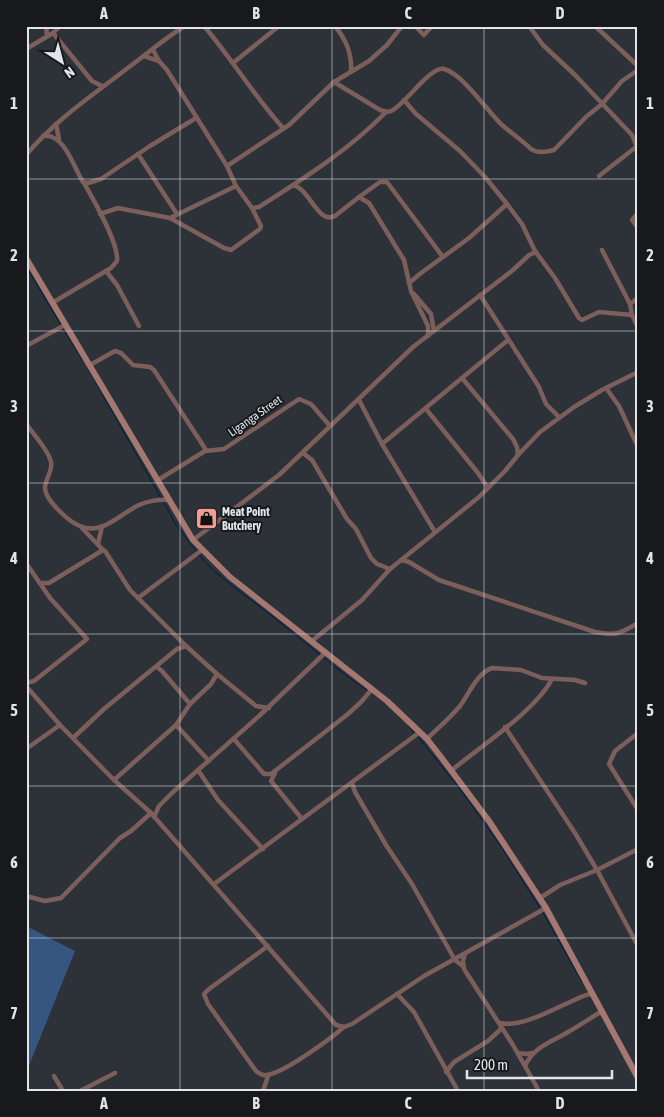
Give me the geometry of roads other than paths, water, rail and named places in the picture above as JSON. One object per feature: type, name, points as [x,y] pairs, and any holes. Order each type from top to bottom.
[{"type":"main road","points":[[26,258],[193,540],[230,577],[372,688],[427,739],[452,770],[489,821],[540,898],[638,1078]]},
{"type":"street","points":[[46,26],[50,34],[92,81],[102,86]]},
{"type":"street","points":[[26,49],[60,26]]},
{"type":"street","points":[[26,155],[42,136],[102,86],[185,26]]},
{"type":"street","points":[[204,26],[225,50],[249,86],[283,128]]},
{"type":"street","points":[[233,63],[278,26]]},
{"type":"street","points":[[335,26],[346,41],[351,55],[351,71]]},
{"type":"street","points":[[227,166],[289,125],[334,82],[368,61],[387,46],[402,26]]},
{"type":"street","points":[[415,26],[424,34],[432,26]]},
{"type":"street","points":[[530,26],[543,46],[632,135],[637,149],[600,176]]},
{"type":"street","points":[[252,208],[259,207],[294,185],[359,136],[386,112],[391,111],[431,74],[443,69],[469,88],[503,126],[536,152],[554,150],[586,117],[602,104],[637,65],[595,26]]},
{"type":"street","points":[[100,214],[118,208],[170,218],[231,250],[261,226],[252,208],[236,186],[227,166],[153,50]]},
{"type":"street","points":[[144,56],[160,61]]},
{"type":"street","points":[[92,81],[92,95]]},
{"type":"street","points":[[334,82],[386,112]]},
{"type":"street","points":[[404,100],[416,114],[460,151],[507,204],[522,224],[536,252],[582,320],[599,312],[632,315]]},
{"type":"street","points":[[84,182],[88,183],[101,179],[196,118]]},
{"type":"street","points":[[52,303],[106,270],[117,261],[117,253],[100,214],[84,182],[59,140],[56,124]]},
{"type":"street","points":[[42,136],[47,135],[59,140]]},
{"type":"street","points":[[632,135],[638,136]]},
{"type":"street","points":[[138,154],[177,214]]},
{"type":"street","points":[[294,185],[301,188],[321,214],[326,218],[331,218],[380,182],[387,182],[443,257]]},
{"type":"street","points":[[170,218],[236,186]]},
{"type":"street","points":[[359,197],[369,203],[392,243],[401,254],[411,291],[428,326],[428,336]]},
{"type":"street","points":[[409,284],[420,273],[469,238],[507,204]]},
{"type":"street","points":[[638,213],[632,220],[638,228]]},
{"type":"street","points":[[602,250],[630,304],[632,315],[638,327]]},
{"type":"street","points":[[193,540],[280,475],[390,368],[434,331],[513,270],[529,255],[536,252]]},
{"type":"street","points":[[106,270],[117,285],[140,326]]},
{"type":"street","points":[[411,291],[420,299],[431,314],[434,331]]},
{"type":"street","points":[[480,295],[539,386],[546,404],[559,417]]},
{"type":"street","points":[[630,304],[638,298]]},
{"type":"street","points":[[26,346],[65,325]]},
{"type":"street","points":[[382,444],[508,340]]},
{"type":"street","points":[[90,365],[115,351],[122,353],[133,365],[150,367],[154,370],[206,450]]},
{"type":"street","points":[[312,641],[362,600],[390,569],[488,488],[540,432],[559,417],[606,388],[638,372]]},
{"type":"street","points":[[462,378],[513,439],[518,455]]},
{"type":"street","points":[[606,388],[619,406],[638,447]]},
{"type":"street","name":"Liganga Street","points":[[158,480],[205,451],[224,449],[299,399],[311,404],[330,426]]},
{"type":"street","points":[[359,400],[382,444],[435,532]]},
{"type":"street","points":[[426,408],[488,488]]},
{"type":"street","points":[[26,424],[50,459],[51,468],[45,488],[53,503],[71,521],[82,527],[98,544],[111,558],[130,590],[186,646],[216,674],[256,706],[268,708]]},
{"type":"street","points":[[303,454],[312,460],[347,519],[358,532],[372,558],[377,564],[390,569]]},
{"type":"street","points":[[82,527],[102,526],[140,504],[169,500]]},
{"type":"street","points":[[98,544],[102,526]]},
{"type":"street","points":[[40,583],[48,583],[103,550]]},
{"type":"street","points":[[138,598],[202,550]]},
{"type":"street","points":[[402,560],[409,562],[435,578],[595,632],[612,635],[638,624]]},
{"type":"street","points":[[26,564],[50,598],[87,639],[34,681],[26,684],[60,725],[114,780],[152,815],[268,946],[331,1022],[344,1027]]},
{"type":"street","points":[[73,738],[104,709],[177,649],[186,646]]},
{"type":"street","points":[[26,896],[45,901],[61,898],[120,838],[152,815],[159,806],[234,740],[326,652]]},
{"type":"street","points":[[156,667],[162,671],[190,704]]},
{"type":"street","points":[[427,739],[460,706],[482,674],[488,669],[521,670],[542,678],[574,680],[585,683]]},
{"type":"street","points":[[114,780],[176,726],[190,704],[211,684],[216,674]]},
{"type":"street","points":[[452,770],[541,696],[552,679]]},
{"type":"street","points":[[270,781],[276,772],[348,714],[372,688]]},
{"type":"street","points":[[256,706],[260,716]]},
{"type":"street","points":[[26,749],[60,725]]},
{"type":"street","points":[[176,726],[208,761]]},
{"type":"street","points":[[505,727],[534,774],[575,833],[638,946]]},
{"type":"street","points":[[214,884],[420,732]]},
{"type":"street","points":[[638,733],[615,751],[609,764],[638,810]]},
{"type":"street","points":[[234,740],[302,819]]},
{"type":"street","points":[[198,770],[218,800],[263,849]]},
{"type":"street","points":[[266,775],[276,772]]},
{"type":"street","points":[[352,782],[355,792],[390,852],[412,884],[454,960],[464,967],[518,1053],[539,1091]]},
{"type":"street","points":[[540,898],[560,885],[597,870],[638,849]]},
{"type":"street","points":[[268,946],[204,994],[204,998],[251,1066],[261,1075],[268,1076],[303,1057],[344,1027],[352,1024],[397,994],[465,953],[546,908]]},
{"type":"street","points":[[464,967],[465,953]]},
{"type":"street","points":[[397,994],[414,1012],[458,1091]]},
{"type":"street","points":[[499,1023],[508,1024],[533,1018],[580,997],[592,994]]},
{"type":"street","points":[[525,1066],[533,1053],[547,1043],[599,1013],[604,1013]]},
{"type":"street","points":[[446,1072],[454,1062],[488,1041],[502,1028]]},
{"type":"street","points":[[518,1053],[533,1053]]},
{"type":"street","points":[[80,1091],[115,1073]]},
{"type":"street","points":[[54,1076],[63,1091]]},
{"type":"street","points":[[263,1091],[268,1076]]},
{"type":"waterway","points":[[26,266],[61,325]]},
{"type":"waterway","points":[[63,329],[83,361]]},
{"type":"waterway","points":[[87,367],[161,498]]},
{"type":"waterway","points":[[163,501],[176,525],[197,552]]},
{"type":"waterway","points":[[199,555],[223,578],[341,672],[367,690]]},
{"type":"waterway","points":[[408,725],[415,734]]},
{"type":"waterway","points":[[418,737],[460,789],[500,845],[540,908]]},
{"type":"waterway","points":[[542,911],[582,982]]},
{"type":"place","name":"Meat Point Butchery","points":[[206,519]]}]
